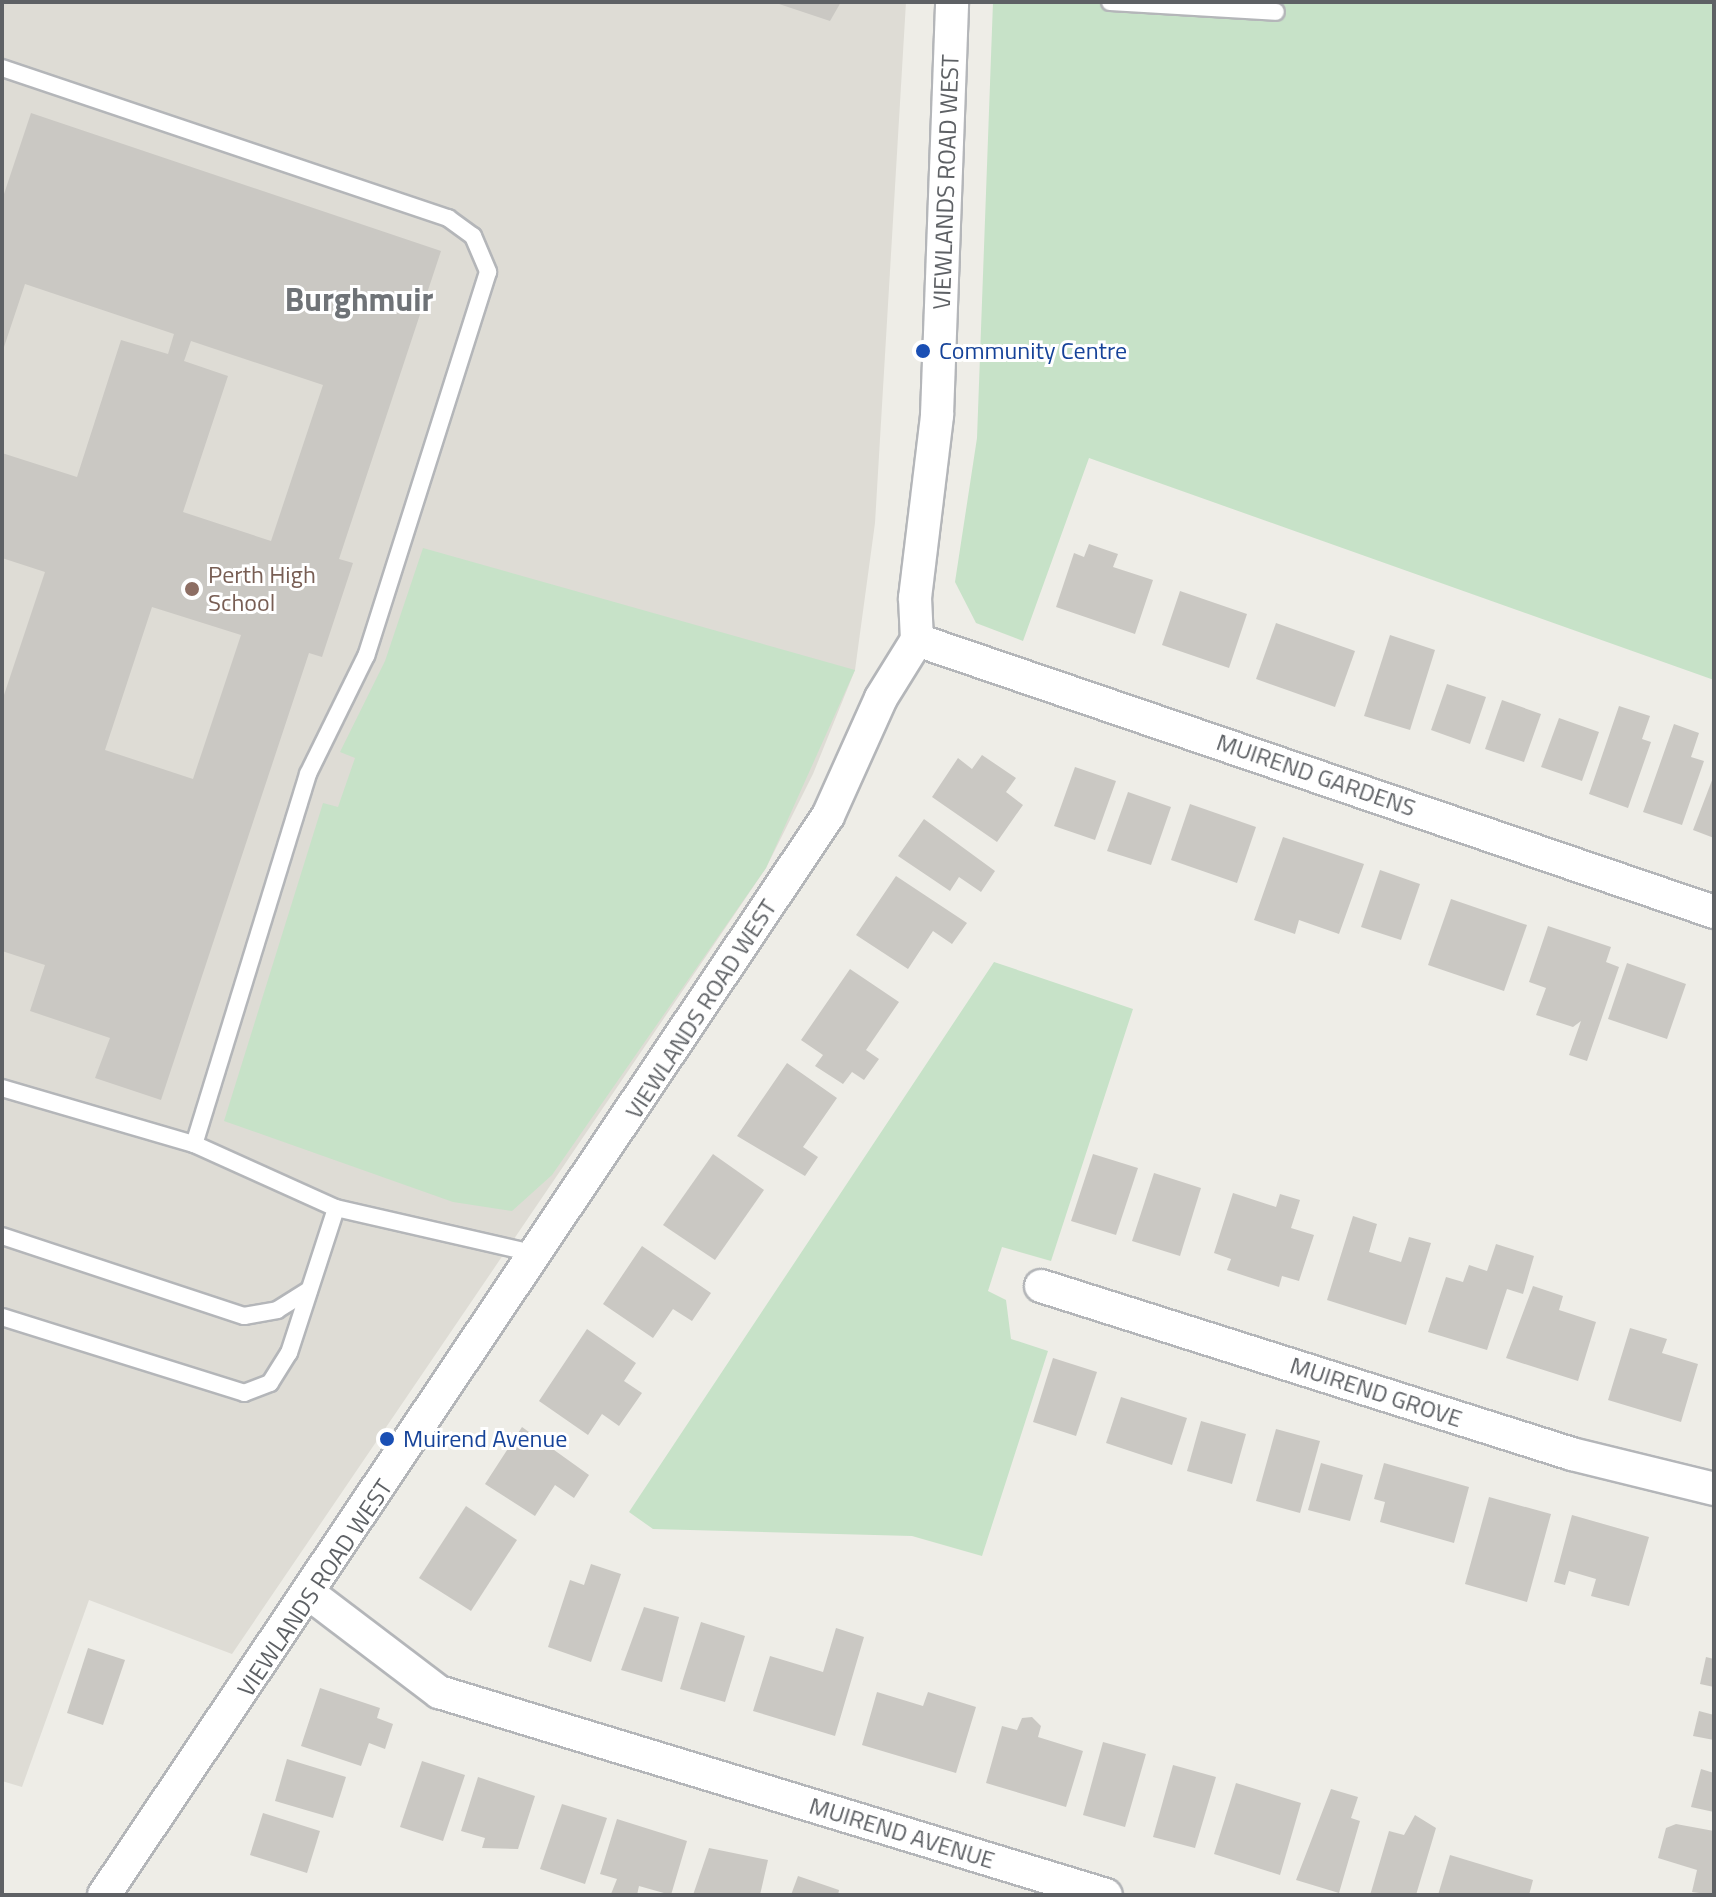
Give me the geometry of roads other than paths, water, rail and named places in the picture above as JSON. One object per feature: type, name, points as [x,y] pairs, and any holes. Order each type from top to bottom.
[{"type":"street","name":"VIEWLANDS ROAD WEST","points":[[104,1895],[311,1595],[540,1254],[828,816],[881,698],[917,640],[915,598],[937,428],[952,2]]},
{"type":"street","name":"MUIREND GARDENS","points":[[917,640],[1714,912]]},
{"type":"street","name":"MUIREND GROVE","points":[[1041,1286],[1572,1454],[1714,1489]]},
{"type":"street","name":"MUIREND AVENUE","points":[[311,1595],[439,1692],[1106,1895]]},
{"type":"lane","points":[[1110,2],[1276,12]]},
{"type":"lane","points":[[2,68],[448,218],[473,236],[488,272],[366,656],[308,774],[194,1144]]},
{"type":"lane","points":[[2,1088],[194,1144],[336,1208],[540,1254]]},
{"type":"lane","points":[[2,1317],[244,1393],[281,1370],[336,1208]]},
{"type":"lane","points":[[2,1236],[244,1316],[277,1310],[309,1290]]},
{"type":"place","name":"Community Centre","points":[[923,351]]},
{"type":"place","name":"Perth High School","points":[[192,589]]},
{"type":"place","name":"Muirend Avenue","points":[[387,1439]]},
{"type":"district","name":"Burghmuir","points":[[359,299]]}]
